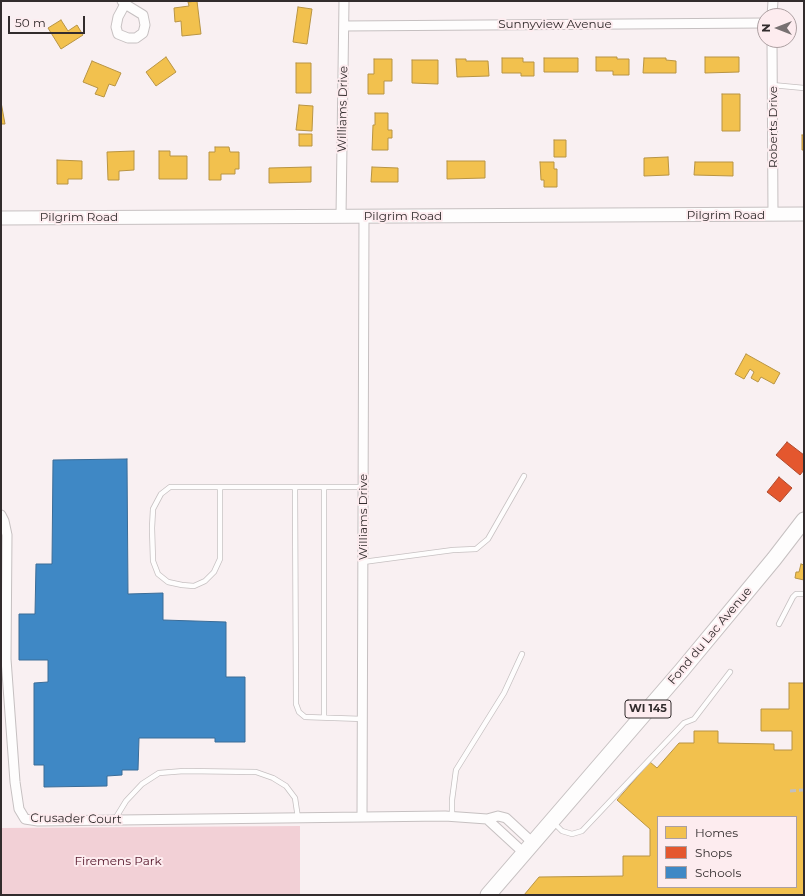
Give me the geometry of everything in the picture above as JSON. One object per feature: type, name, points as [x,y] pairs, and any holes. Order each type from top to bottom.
[{"type":"main road","name":"Fond du Lac Avenue","points":[[488,895],[682,670],[774,559],[804,520]]},
{"type":"street","name":"Williams Drive","points":[[341,216],[344,1]]},
{"type":"street","name":"Sunnyview Avenue","points":[[344,26],[757,23]]},
{"type":"street","name":"Roberts Drive","points":[[772,48],[773,214]]},
{"type":"street","name":"Pilgrim Road","points":[[1,218],[804,214]]},
{"type":"street","name":"Williams Drive","points":[[362,817],[364,216]]},
{"type":"street","name":"Crusader Court","points":[[1,515],[7,535],[6,659],[15,782],[19,809],[25,819],[38,821],[452,816],[487,819],[498,816],[506,818],[529,848]]},
{"type":"street","points":[[487,819],[529,848]]},
{"type":"lane","points":[[772,85],[804,88]]},
{"type":"lane","points":[[363,562],[453,550],[476,549],[488,539],[524,476]]},
{"type":"lane","points":[[220,487],[220,559],[214,572],[205,581],[194,586],[168,582],[158,574],[153,561],[152,528],[153,510],[161,494],[170,487],[220,487],[294,487],[324,487],[363,487]]},
{"type":"lane","points":[[294,487],[296,704],[299,712],[305,717],[362,719]]},
{"type":"lane","points":[[324,487],[324,717]]},
{"type":"lane","points":[[779,624],[796,594],[804,594]]},
{"type":"lane","points":[[452,816],[452,800],[456,770],[504,693],[522,654]]},
{"type":"lane","points":[[552,821],[562,830],[572,834],[582,831],[684,723],[694,719],[730,672]]},
{"type":"lane","points":[[114,820],[126,801],[142,784],[159,773],[184,771],[256,772],[273,778],[286,786],[295,798],[298,818]]},
{"type":"green space","name":"Firemens Park","points":[[300,826],[300,895],[1,895],[1,828]]},
{"type":"building: Homes","points":[[197,1],[201,34],[182,36],[181,21],[175,22],[174,8],[189,6],[188,2]]},
{"type":"building: Homes","points":[[298,7],[312,9],[307,44],[293,42]]},
{"type":"building: Homes","points":[[61,20],[68,31],[77,25],[83,35],[61,49],[48,28]]},
{"type":"building: Homes","points":[[166,57],[176,72],[156,86],[146,72]]},
{"type":"building: Homes","points":[[596,57],[617,57],[617,59],[629,59],[629,75],[613,75],[613,71],[596,71]]},
{"type":"building: Homes","points":[[705,57],[739,57],[739,72],[705,73]]},
{"type":"building: Homes","points":[[502,58],[523,58],[523,62],[534,62],[534,76],[521,76],[521,73],[502,73]]},
{"type":"building: Homes","points":[[544,58],[578,58],[578,72],[544,72]]},
{"type":"building: Homes","points":[[644,58],[666,58],[666,60],[676,61],[676,73],[643,73]]},
{"type":"building: Homes","points":[[374,59],[392,59],[392,81],[384,81],[384,94],[368,94],[368,74],[374,74]]},
{"type":"building: Homes","points":[[456,59],[466,59],[466,61],[488,61],[489,76],[457,77]]},
{"type":"building: Homes","points":[[412,60],[438,60],[438,84],[412,83]]},
{"type":"building: Homes","points":[[92,61],[121,73],[115,86],[109,84],[104,97],[95,94],[98,88],[83,82]]},
{"type":"building: Homes","points":[[296,63],[311,63],[311,93],[296,93]]},
{"type":"building: Homes","points":[[722,94],[740,94],[740,131],[722,131]]},
{"type":"building: Homes","points":[[1,102],[5,124],[1,124]]},
{"type":"building: Homes","points":[[299,105],[313,106],[312,131],[296,130]]},
{"type":"building: Homes","points":[[375,113],[388,113],[388,130],[392,130],[392,138],[388,138],[388,150],[372,150]]},
{"type":"building: Homes","points":[[299,134],[312,134],[312,146],[299,146]]},
{"type":"building: Homes","points":[[802,135],[804,135],[804,150],[802,150]]},
{"type":"building: Homes","points":[[554,140],[566,140],[566,157],[554,157]]},
{"type":"building: Homes","points":[[215,147],[229,147],[230,152],[239,152],[239,169],[235,169],[235,174],[221,174],[221,180],[209,180],[209,152],[215,152]]},
{"type":"building: Homes","points":[[134,151],[134,170],[119,171],[119,180],[108,180],[107,152]]},
{"type":"building: Homes","points":[[159,151],[170,151],[170,156],[187,156],[187,179],[159,179]]},
{"type":"building: Homes","points":[[668,157],[669,175],[644,176],[644,158]]},
{"type":"building: Homes","points":[[57,160],[82,161],[82,179],[68,179],[68,184],[57,184]]},
{"type":"building: Homes","points":[[447,161],[485,161],[485,178],[447,179]]},
{"type":"building: Homes","points":[[540,162],[554,162],[554,169],[557,169],[557,187],[544,187],[544,180],[541,180]]},
{"type":"building: Homes","points":[[695,162],[733,162],[733,176],[694,175]]},
{"type":"building: Homes","points":[[311,167],[311,182],[269,183],[269,168]]},
{"type":"building: Homes","points":[[372,167],[398,168],[398,182],[371,182]]},
{"type":"building: Homes","points":[[746,354],[780,373],[774,384],[761,377],[758,382],[751,378],[754,372],[750,369],[744,379],[735,374]]},
{"type":"building: Homes","points":[[801,564],[804,565],[804,580],[795,578],[796,572],[799,572]]},
{"type":"building: Homes","points":[[789,683],[804,683],[804,895],[524,895],[539,877],[623,876],[623,856],[650,856],[650,829],[617,800],[650,762],[657,768],[679,743],[694,743],[694,731],[718,731],[718,743],[774,744],[774,750],[792,750],[792,731],[761,731],[761,709],[789,709]]},
{"type":"building: Shops","points":[[787,442],[804,455],[804,470],[800,475],[776,455]]},
{"type":"building: Shops","points":[[779,477],[792,488],[780,502],[767,492]]},
{"type":"building: Schools","points":[[127,459],[128,594],[163,593],[163,620],[226,622],[226,677],[245,677],[245,742],[215,742],[215,738],[139,738],[138,770],[122,770],[122,775],[107,776],[107,786],[44,787],[44,765],[34,765],[34,683],[48,682],[48,660],[19,660],[19,614],[35,614],[36,564],[52,564],[53,460]]},
{"type":"railway","points":[[790,791],[804,790]]}]
